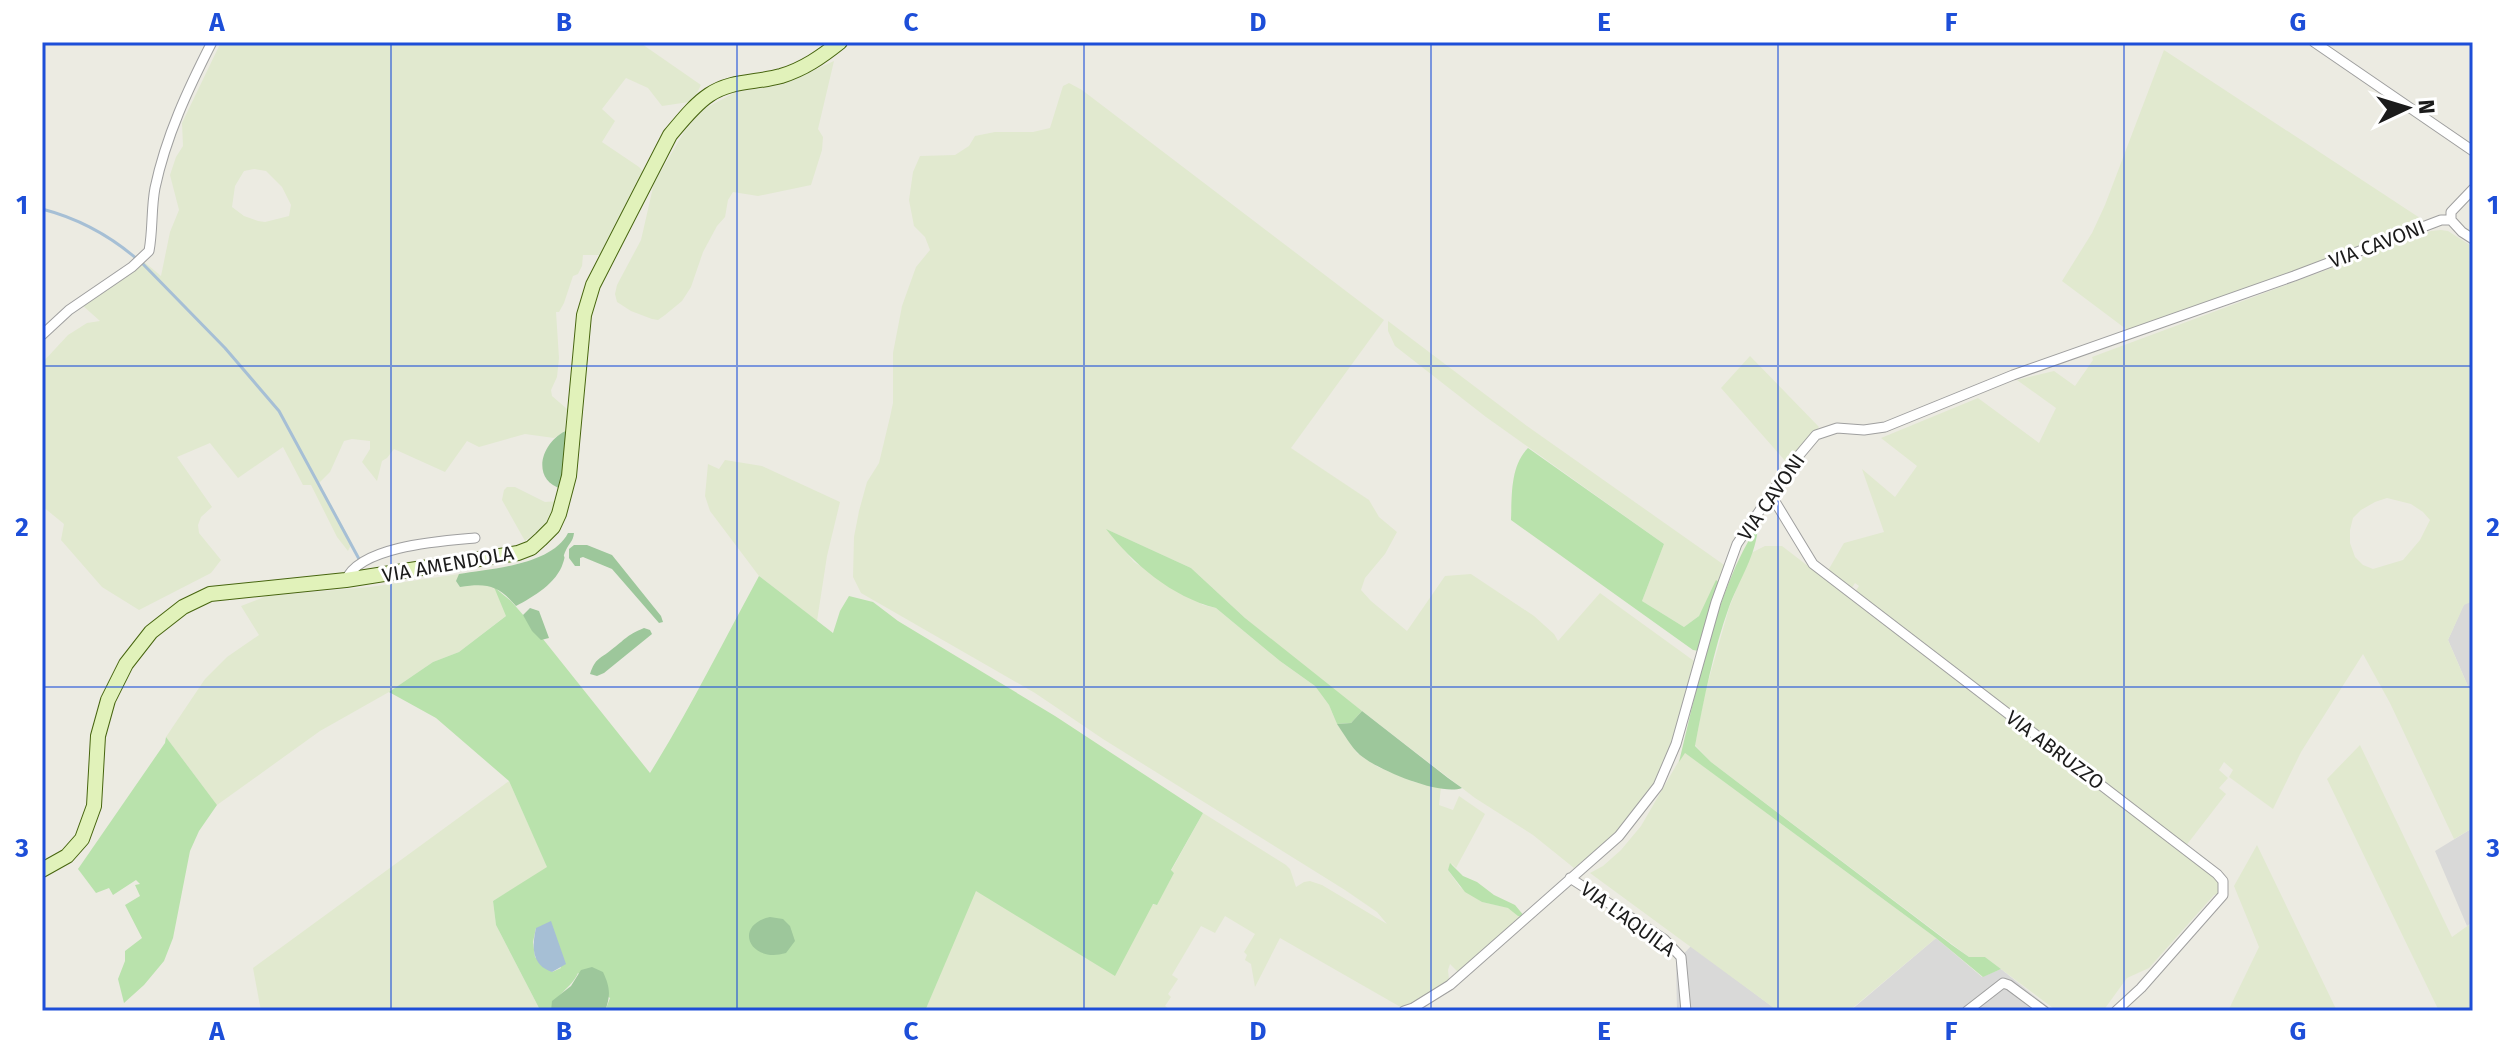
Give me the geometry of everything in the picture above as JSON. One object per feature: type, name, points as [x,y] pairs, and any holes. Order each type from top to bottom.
[{"type":"main road","name":"VIA AMENDOLA","points":[[42,870],[67,856],[82,839],[94,806],[98,736],[108,700],[126,664],[151,632],[183,607],[210,594],[346,580],[518,553],[531,548],[553,527],[569,476],[584,315],[593,285],[670,135],[687,114],[710,94],[738,82],[779,76],[814,63],[840,42]]},
{"type":"street","points":[[42,335],[69,310],[132,267],[149,251],[154,191],[171,129],[212,42]]},
{"type":"street","points":[[2314,42],[2473,151]]},
{"type":"street","points":[[2473,189],[2451,212],[2451,220],[2473,239]]},
{"type":"street","name":"VIA CAVONI","points":[[1404,1011],[1450,985],[1619,836],[1658,786],[1676,744],[1716,602],[1737,544],[1816,435],[1837,428],[1864,430],[1885,427],[2013,375],[2294,276],[2441,220],[2451,220]]},
{"type":"street","name":"VIA ABRUZZO","points":[[1771,495],[1813,564],[2223,881],[2223,895],[2141,988],[2116,1011]]},
{"type":"street","points":[[346,580],[350,571],[361,562],[402,548],[420,543],[475,538]]},
{"type":"street","name":"VIA L'AQUILA","points":[[1570,878],[1664,939],[1681,957],[1686,1011]]},
{"type":"street","points":[[1967,1011],[2003,983],[2044,1011]]},
{"type":"shaded area","points":[[2473,601],[2473,698],[2448,640],[2464,604]]},
{"type":"shaded area","points":[[2471,829],[2473,922],[2467,926],[2435,851]]},
{"type":"shaded area","points":[[1936,938],[1982,977],[2001,969],[2053,1011],[1850,1011]]},
{"type":"shaded area","points":[[1691,946],[1778,1011],[1677,1011],[1676,962]]},
{"type":"green space","points":[[221,42],[639,42],[701,85],[689,102],[662,106],[648,88],[626,78],[602,109],[615,121],[602,142],[645,174],[602,255],[583,255],[582,266],[573,276],[564,303],[556,312],[559,358],[557,377],[551,390],[552,396],[567,409],[568,430],[554,438],[525,434],[479,447],[467,441],[445,472],[394,449],[382,461],[377,481],[362,462],[370,449],[370,441],[344,441],[330,472],[319,483],[352,543],[348,551],[337,537],[311,485],[303,485],[283,447],[238,478],[210,443],[177,457],[212,507],[201,517],[199,533],[221,560],[211,573],[139,610],[102,587],[61,540],[64,524],[42,506],[42,363],[68,335],[87,323],[100,321],[82,305],[143,261],[161,276],[170,232],[179,210],[170,175],[183,146],[182,123]],"holes":[[[244,171],[266,171],[282,187],[291,205],[289,216],[265,222],[244,216],[232,207],[235,186]]]},
{"type":"green space","points":[[2164,50],[2426,222],[2130,332],[2062,281],[2092,233],[2105,205]]},
{"type":"green space","points":[[834,61],[818,129],[823,137],[822,150],[811,185],[758,196],[733,192],[725,217],[703,252],[691,287],[682,301],[658,320],[631,311],[617,302],[617,285],[641,240],[654,183],[684,132],[702,110],[736,92],[781,85]]},
{"type":"green space","points":[[1069,83],[1384,320],[1291,448],[1369,500],[1379,517],[1397,532],[1385,554],[1365,578],[1361,590],[1371,601],[1407,631],[1445,576],[1471,574],[1534,616],[1558,641],[1600,593],[1694,661],[1673,744],[1655,785],[1624,827],[1574,868],[1533,835],[1475,798],[1310,671],[1245,618],[1191,568],[1108,530],[1134,562],[1203,605],[1216,608],[1315,686],[1357,753],[1378,767],[1414,782],[1441,787],[1439,805],[1453,810],[1459,796],[1485,814],[1456,868],[1452,864],[1448,870],[1460,887],[1482,902],[1509,908],[1521,917],[1460,974],[1450,964],[1449,980],[1445,987],[1404,1009],[1280,938],[1255,987],[1251,964],[1245,960],[1247,955],[1244,952],[1255,934],[1225,916],[1215,933],[1201,926],[1172,975],[1178,979],[1168,994],[1171,997],[1165,1006],[1172,1011],[925,1011],[975,890],[1156,905],[1203,813],[1286,865],[1296,887],[1310,881],[1322,885],[1387,924],[1377,912],[1345,890],[1035,693],[861,593],[853,577],[854,537],[859,511],[867,482],[879,463],[893,403],[893,353],[902,306],[916,267],[930,250],[925,237],[914,226],[909,200],[913,172],[920,156],[955,155],[969,146],[975,136],[1050,128],[1063,86]]},
{"type":"green space","points":[[2431,231],[2448,231],[2473,247],[2473,601],[2464,605],[2448,640],[2473,698],[2473,833],[2471,829],[2454,839],[2390,703],[2363,654],[2301,752],[2273,809],[2229,777],[2233,770],[2224,762],[2219,770],[2228,778],[2219,788],[2226,794],[2185,847],[1853,595],[1859,586],[1855,583],[1849,592],[1826,574],[1844,543],[1884,532],[1862,469],[1895,497],[1917,466],[1881,438],[1978,398],[2039,443],[2056,408],[2017,380],[2054,371],[2075,386],[2092,357]],"holes":[[[2387,498],[2411,504],[2430,520],[2420,540],[2403,560],[2373,569],[2363,565],[2355,557],[2350,543],[2353,518],[2361,510]]]},
{"type":"green space","points":[[1388,321],[1527,426],[1727,567],[1699,616],[1684,627],[1642,601],[1664,544],[1486,417],[1395,346],[1388,331]]},
{"type":"green space","points":[[1750,356],[1819,427],[1788,464],[1721,388]]},
{"type":"green space","points":[[568,430],[562,489],[545,477],[543,460],[551,442]]},
{"type":"green space","points":[[1528,448],[1664,544],[1642,601],[1684,627],[1699,616],[1716,580],[1721,584],[1699,651],[1693,650],[1511,520],[1515,472]]},
{"type":"green space","points":[[725,460],[762,466],[840,502],[827,556],[817,621],[759,576],[710,511],[705,496],[708,464],[719,469]]},
{"type":"green space","points":[[507,487],[515,487],[545,502],[558,501],[547,524],[525,541],[502,500]]},
{"type":"green space","points":[[1758,525],[1751,557],[1718,641],[1695,746],[1711,762],[1952,945],[1969,957],[1985,957],[2001,969],[1983,977],[1936,938],[1685,753],[1679,762],[1719,609],[1743,551]]},
{"type":"green space","points":[[1106,529],[1191,568],[1245,618],[1362,711],[1351,723],[1337,724],[1329,705],[1315,686],[1216,608],[1184,596],[1155,578],[1128,555]]},
{"type":"green space","points":[[568,533],[574,533],[556,577],[537,594],[516,606],[491,587],[460,587],[456,581],[459,574],[535,559],[560,544]]},
{"type":"green space","points":[[574,545],[587,545],[612,555],[663,622],[659,623],[612,569],[583,557],[580,558],[580,566],[575,566],[569,558],[569,549]]},
{"type":"green space","points":[[1765,546],[1782,546],[2091,784],[2217,875],[2222,889],[2218,894],[2149,968],[2127,978],[2103,1011],[2057,1011],[1985,957],[1969,957],[1711,762],[1695,745],[1705,693],[1729,608],[1751,553]]},
{"type":"green space","points":[[487,570],[507,615],[459,652],[433,662],[389,692],[320,731],[217,805],[166,737],[205,679],[227,657],[259,635],[241,606],[267,596],[370,587]]},
{"type":"green space","points":[[759,576],[833,633],[849,596],[873,602],[898,621],[1055,716],[1203,813],[1171,870],[1174,873],[1157,905],[1153,904],[1115,976],[976,891],[925,1011],[605,1011],[610,998],[578,973],[551,1011],[532,1011],[539,1008],[496,925],[493,901],[547,867],[509,781],[436,718],[389,692],[433,662],[459,652],[506,616],[494,587],[531,624],[650,773]],"holes":[[[536,928],[561,968],[552,972],[535,957],[533,942]]]},
{"type":"green space","points":[[530,608],[539,611],[549,638],[541,640],[532,631],[523,615]]},
{"type":"green space","points":[[644,628],[652,634],[604,673],[597,676],[590,674],[598,659]]},
{"type":"green space","points":[[1362,711],[1462,788],[1425,785],[1380,768],[1360,755],[1337,724],[1351,723]]},
{"type":"green space","points":[[166,737],[217,805],[190,851],[173,938],[164,961],[124,1003],[118,979],[125,961],[125,951],[142,938],[125,905],[140,896],[135,885],[140,884],[136,880],[113,895],[109,888],[96,893],[78,869],[165,743]]},
{"type":"green space","points":[[2360,745],[2452,937],[2473,922],[2473,1011],[2439,1011],[2327,779]]},
{"type":"green space","points":[[1684,752],[1936,938],[1849,1011],[1778,1011],[1590,873],[1621,850],[1641,826]]},
{"type":"green space","points":[[509,781],[548,868],[493,901],[496,925],[539,1008],[532,1011],[261,1011],[253,968]]},
{"type":"green space","points":[[2257,845],[2337,1011],[2228,1011],[2259,947],[2234,886]]},
{"type":"green space","points":[[1450,863],[1463,876],[1515,905],[1525,917],[1508,908],[1482,902],[1465,892],[1448,870]]},
{"type":"green space","points":[[770,917],[783,919],[790,926],[795,941],[786,953],[763,953],[750,942],[752,928]]},
{"type":"green space","points":[[592,967],[603,972],[607,982],[609,996],[605,1011],[551,1011],[552,1001],[571,986],[581,970]]},
{"type":"water","points":[[551,921],[566,964],[552,972],[540,965],[534,948],[536,928]]},
{"type":"waterway","points":[[42,209],[92,228],[137,259]]},
{"type":"waterway","points":[[142,263],[225,348],[279,411],[359,559]]}]
